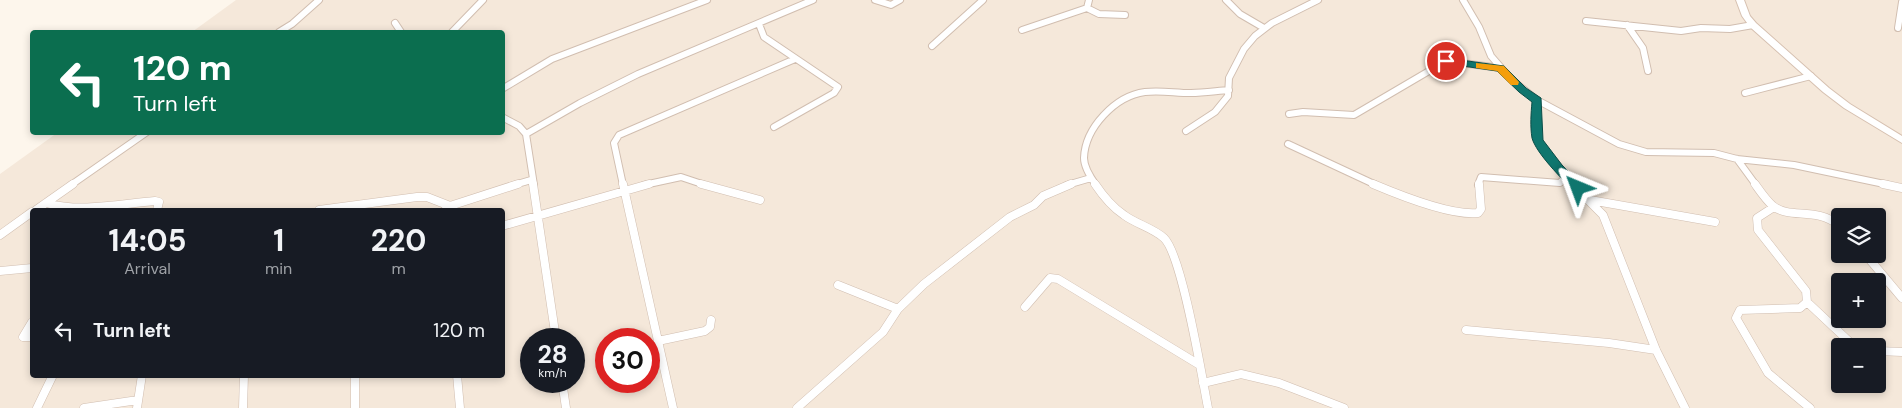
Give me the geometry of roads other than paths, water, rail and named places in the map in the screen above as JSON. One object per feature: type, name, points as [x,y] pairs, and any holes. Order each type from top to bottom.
[{"type":"street","points":[[282,30],[292,24],[319,0]]},
{"type":"street","points":[[454,30],[483,0]]},
{"type":"street","points":[[505,87],[552,59],[707,0]]},
{"type":"street","points":[[526,134],[580,103],[638,74],[813,0]]},
{"type":"street","points":[[875,0],[891,5],[900,0]]},
{"type":"street","points":[[932,46],[983,0]]},
{"type":"street","points":[[1087,8],[1089,0]]},
{"type":"street","points":[[1226,0],[1240,14],[1264,28]]},
{"type":"street","points":[[1300,10],[1305,0]]},
{"type":"street","points":[[1186,131],[1215,112],[1228,96],[1229,78],[1244,49],[1264,28],[1318,0]]},
{"type":"street","points":[[1463,0],[1479,27],[1491,56],[1522,90],[1579,124],[1633,149],[1668,154],[1714,153],[1737,159],[1794,165],[1836,176],[1902,188]]},
{"type":"street","points":[[1740,0],[1746,16],[1753,25],[1811,76],[1848,106],[1902,140]]},
{"type":"street","points":[[1898,28],[1902,2]]},
{"type":"street","points":[[1087,8],[1089,11],[1096,13],[1124,15]]},
{"type":"street","points":[[1022,30],[1087,8]]},
{"type":"street","points":[[1586,21],[1680,31],[1753,25]]},
{"type":"street","points":[[395,23],[401,30]]},
{"type":"street","points":[[758,24],[764,37],[836,84],[837,90],[774,127]]},
{"type":"street","points":[[1627,25],[1643,48],[1648,71]]},
{"type":"street","points":[[655,328],[614,143],[619,134],[795,59]]},
{"type":"street","points":[[1289,114],[1303,112],[1354,115],[1434,66],[1446,61],[1500,68]]},
{"type":"street","points":[[1746,93],[1771,90],[1779,85],[1811,76]]},
{"type":"street","points":[[1208,408],[1184,293],[1171,247],[1163,237],[1123,215],[1104,198],[1091,178],[1084,160],[1086,141],[1095,126],[1112,108],[1126,98],[1142,92],[1192,93],[1229,90]]},
{"type":"street","points":[[1537,100],[1536,130],[1538,140],[1565,177],[1603,215],[1656,350],[1685,408]]},
{"type":"street","points":[[505,119],[519,126],[526,134],[531,180],[554,328]]},
{"type":"street","points":[[39,208],[143,135]]},
{"type":"street","points":[[1288,144],[1383,188],[1434,206],[1470,214],[1478,213],[1481,209],[1478,187],[1481,177],[1560,183],[1565,177]]},
{"type":"street","points":[[1737,159],[1774,207],[1791,212],[1824,215],[1831,220]]},
{"type":"street","points":[[505,225],[624,190],[681,177],[696,183],[760,200]]},
{"type":"street","points":[[797,408],[883,332],[898,309],[924,284],[958,260],[1010,217],[1034,205],[1043,196],[1091,178]]},
{"type":"street","points":[[353,208],[370,207],[427,197],[448,208],[531,180]]},
{"type":"street","points":[[1590,200],[1715,222]]},
{"type":"street","points":[[46,203],[54,206],[79,206],[155,201],[159,202],[158,208]]},
{"type":"street","points":[[1774,207],[1757,218],[1758,230],[1806,291],[1807,302],[1843,338]]},
{"type":"street","points":[[0,234],[30,213]]},
{"type":"street","points":[[1873,263],[1902,298]]},
{"type":"street","points":[[0,271],[30,268]]},
{"type":"street","points":[[1025,307],[1050,278],[1058,279],[1198,364]]},
{"type":"street","points":[[838,285],[898,309]]},
{"type":"street","points":[[1807,302],[1800,308],[1740,310],[1736,318],[1768,373],[1810,408]]},
{"type":"street","points":[[660,341],[705,331],[710,327],[712,320]]},
{"type":"street","points":[[30,325],[23,337],[30,337]]},
{"type":"street","points":[[1466,330],[1510,336],[1570,338],[1621,343],[1656,350]]},
{"type":"street","points":[[660,350],[673,408]]},
{"type":"street","points":[[1886,351],[1902,352]]},
{"type":"street","points":[[1203,383],[1241,374],[1279,383],[1341,407]]},
{"type":"street","points":[[37,408],[52,378]]},
{"type":"street","points":[[84,408],[137,404],[141,378]]},
{"type":"street","points":[[243,408],[244,378]]},
{"type":"street","points":[[355,378],[355,408]]},
{"type":"street","points":[[458,378],[460,408]]},
{"type":"street","points":[[564,393],[566,408]]}]
